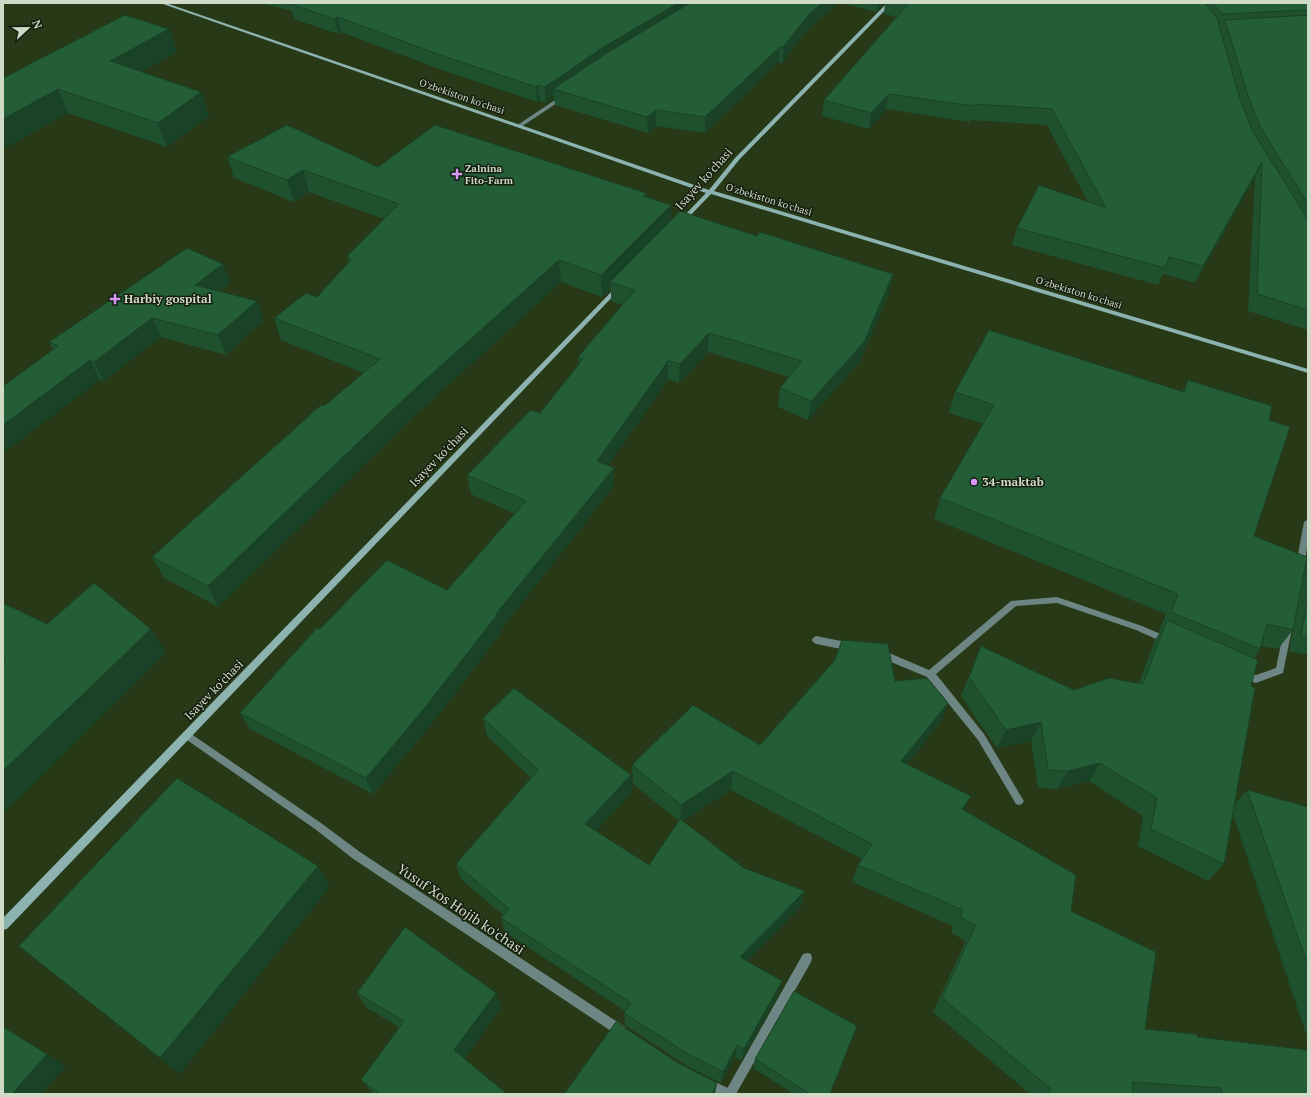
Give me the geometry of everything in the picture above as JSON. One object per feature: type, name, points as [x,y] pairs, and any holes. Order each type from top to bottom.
[{"type":"main road","name":"O'zbekiston ko'chasi","points":[[162,3],[710,192],[1308,371]]},
{"type":"main road","name":"Isayev ko'chasi","points":[[677,227],[710,192],[737,159],[890,3]]},
{"type":"main road","name":"Isayev ko'chasi","points":[[3,925],[622,284]]},
{"type":"street","points":[[519,126],[568,93]]},
{"type":"street","points":[[1298,577],[1308,522]]},
{"type":"street","points":[[930,674],[1014,603],[1057,600],[1139,628],[1176,644]]},
{"type":"street","points":[[1234,670],[1256,679],[1280,670],[1289,623]]},
{"type":"street","points":[[816,640],[860,649]]},
{"type":"street","points":[[875,652],[930,674],[981,738],[1019,801]]},
{"type":"street","name":"Yusuf Xos Hojib ko'chasi","points":[[187,735],[318,826],[356,855],[629,1036]]},
{"type":"street","points":[[696,1078],[729,1094],[807,958]]},
{"type":"building","points":[[678,3],[602,48],[545,87],[538,85],[536,87],[440,55],[338,17],[335,19],[291,4]]},
{"type":"building","points":[[690,3],[823,3],[810,13],[783,47],[780,47],[705,117],[656,110],[647,117],[553,89],[607,53]]},
{"type":"building","points":[[904,3],[1205,3],[1217,18],[1239,96],[1252,130],[1308,220],[1308,310],[1257,294],[1262,162],[1203,266],[1169,257],[1165,268],[1017,228],[1039,185],[1106,208],[1052,109],[974,104],[973,106],[889,94],[871,113],[824,100],[908,4]]},
{"type":"building","points":[[1213,3],[1308,3],[1308,10],[1222,14]]},
{"type":"building","points":[[125,15],[169,29],[110,61],[201,92],[158,123],[58,89],[3,119],[3,78]]},
{"type":"building","points":[[1308,15],[1308,204],[1261,128],[1248,96],[1225,20]]},
{"type":"building","points":[[287,125],[378,167],[435,125],[646,193],[643,196],[671,205],[601,275],[559,260],[406,397],[208,586],[152,557],[321,405],[324,406],[380,359],[274,318],[306,293],[317,297],[351,260],[347,256],[399,204],[303,170],[287,180],[227,157]]},
{"type":"building","points":[[680,211],[757,236],[760,232],[893,274],[864,342],[811,401],[780,388],[802,361],[709,333],[680,364],[668,361],[597,461],[614,468],[496,614],[497,615],[423,710],[366,778],[240,713],[317,628],[320,629],[387,560],[447,590],[526,501],[467,475],[531,410],[540,413],[583,359],[578,357],[635,290],[610,282]]},
{"type":"building","points":[[187,248],[223,264],[195,285],[257,301],[218,335],[152,318],[94,362],[90,360],[3,425],[3,386],[58,346],[49,342]]},
{"type":"building","points":[[989,330],[1184,392],[1188,380],[1272,406],[1269,420],[1290,427],[1254,536],[1307,557],[1293,630],[1267,624],[1260,649],[1171,612],[1178,594],[940,498],[994,405],[955,392]]},
{"type":"building","points":[[94,583],[151,629],[3,771],[3,664],[5,662],[3,661],[3,603],[47,624]]},
{"type":"building","points":[[1308,598],[1308,637],[1301,636]]},
{"type":"building","points":[[1167,620],[1258,660],[1251,686],[1255,688],[1224,864],[1151,829],[1157,798],[1100,763],[1068,771],[1048,770],[1041,722],[1006,730],[969,677],[981,646],[1074,690],[1109,678],[1143,684]]},
{"type":"building","points":[[842,640],[888,644],[895,681],[927,678],[948,703],[901,761],[971,796],[962,809],[1076,875],[1071,911],[1156,952],[1145,1029],[1196,1034],[1198,1037],[1308,1050],[1308,1094],[1223,1094],[1221,1088],[1132,1082],[1133,1094],[1049,1094],[1051,1089],[942,998],[976,925],[960,917],[963,910],[858,865],[872,844],[733,771],[681,805],[632,765],[693,705],[760,745],[835,660]]},
{"type":"building","points":[[514,688],[631,775],[585,824],[649,865],[680,819],[744,868],[805,891],[740,957],[782,981],[744,1049],[737,1045],[723,1072],[688,1054],[624,1013],[631,1003],[501,918],[509,909],[456,864],[538,770],[483,718]]},
{"type":"building","points":[[177,778],[318,866],[160,1058],[19,946]]},
{"type":"building","points":[[1247,790],[1308,807],[1308,966]]},
{"type":"building","points":[[405,927],[496,993],[454,1050],[507,1094],[380,1094],[361,1080],[404,1021],[357,993]]},
{"type":"building","points":[[794,991],[857,1026],[830,1094],[810,1094],[755,1059]]},
{"type":"building","points":[[616,1022],[678,1063],[717,1083],[712,1094],[564,1094]]},
{"type":"building","points":[[3,1027],[47,1054],[12,1094],[3,1094]]},
{"type":"place","name":"Zalnina Fito-Farm","points":[[457,174]]},
{"type":"place","name":"Harbiy gospital","points":[[115,299]]},
{"type":"place","name":"34-maktab","points":[[974,482]]}]
